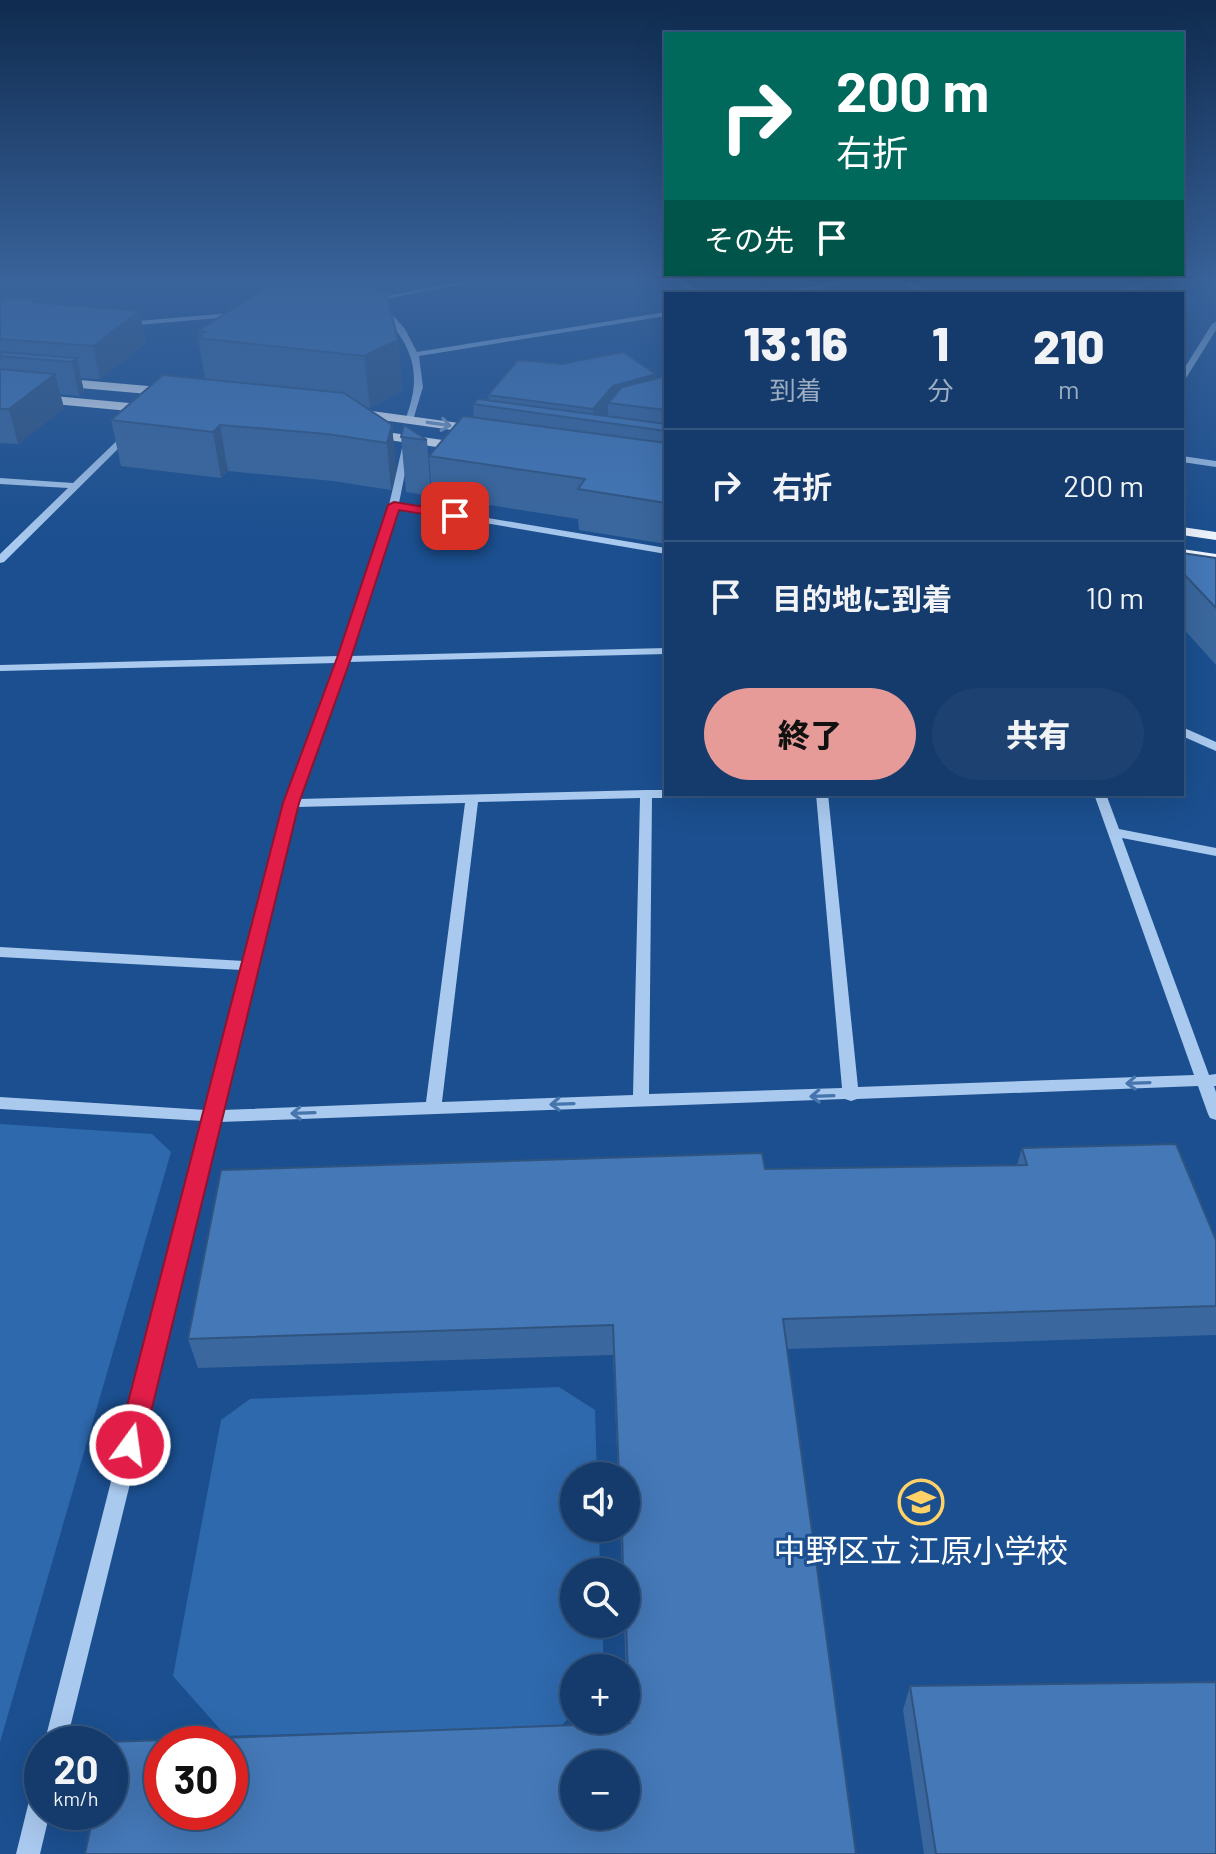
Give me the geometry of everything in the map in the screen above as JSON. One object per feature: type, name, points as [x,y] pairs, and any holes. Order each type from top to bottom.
[{"type":"main road","points":[[0,377],[181,391]]},
{"type":"main road","points":[[0,395],[161,410]]},
{"type":"main road","points":[[337,410],[502,433]]},
{"type":"main road","points":[[345,430],[482,450]]},
{"type":"main road","points":[[1184,531],[1216,536]]},
{"type":"main road","points":[[1184,553],[1216,558]]},
{"type":"street","points":[[409,420],[418,401],[418,369]]},
{"type":"street","points":[[0,560],[73,486],[181,391]]},
{"type":"street","points":[[60,1726],[291,803],[344,658],[394,505],[406,453],[406,439]]},
{"type":"street","points":[[1184,459],[1216,464]]},
{"type":"street","points":[[0,481],[73,486]]},
{"type":"street","points":[[394,505],[664,551]]},
{"type":"street","points":[[0,668],[664,651]]},
{"type":"street","points":[[1184,732],[1216,747]]},
{"type":"street","points":[[641,1101],[646,794]]},
{"type":"street","points":[[291,803],[664,794]]},
{"type":"street","points":[[822,796],[851,1095]]},
{"type":"street","points":[[1101,796],[1210,1080],[1216,1114]]},
{"type":"street","points":[[433,1108],[472,798]]},
{"type":"street","points":[[1113,832],[1216,852]]},
{"type":"street","points":[[0,952],[251,966]]},
{"type":"street","points":[[0,1103],[212,1116],[1210,1080]]},
{"type":"street","points":[[28,1854],[34,1830]]},
{"type":"shaded area","points":[[0,1124],[152,1134],[171,1152],[0,1742]]},
{"type":"shaded area","points":[[559,1387],[595,1410],[597,1462],[560,1462],[560,1542],[599,1542],[600,1558],[560,1558],[560,1638],[603,1638],[603,1654],[560,1654],[560,1726],[248,1735],[248,1726],[217,1726],[173,1676],[221,1420],[250,1399]]},
{"type":"building","points":[[0,369],[55,374],[9,409],[0,409]]},
{"type":"building","points":[[511,369],[648,369],[656,374],[613,386],[593,409],[488,395]]},
{"type":"building","points":[[163,375],[344,393],[392,425],[387,443],[327,434],[220,425],[213,432],[111,420]]},
{"type":"building","points":[[664,376],[664,410],[608,403],[622,387]]},
{"type":"building","points":[[478,399],[664,424],[664,431],[473,404]]},
{"type":"building","points":[[463,416],[664,443],[664,503],[578,489],[585,479],[429,456]]},
{"type":"building","points":[[404,425],[427,440],[401,437]]},
{"type":"building","points":[[1184,553],[1216,558],[1216,608],[1184,574]]},
{"type":"building","points":[[1176,1144],[1216,1240],[1216,1306],[783,1319],[856,1854],[85,1854],[90,1830],[128,1830],[128,1741],[144,1741],[144,1830],[248,1830],[248,1737],[560,1726],[560,1734],[640,1734],[640,1654],[627,1654],[627,1638],[640,1638],[640,1558],[623,1558],[622,1542],[640,1542],[640,1462],[618,1462],[613,1325],[188,1339],[221,1170],[762,1153],[765,1169],[1027,1165],[1022,1148]]},
{"type":"building","points":[[1216,1682],[1216,1854],[936,1854],[910,1686]]},
{"type":"place","name":"中野区立 江原小学校","points":[[921,1502]]},
{"type":"route","points":[[130,1445],[291,803],[344,658],[394,505],[455,516]]}]
